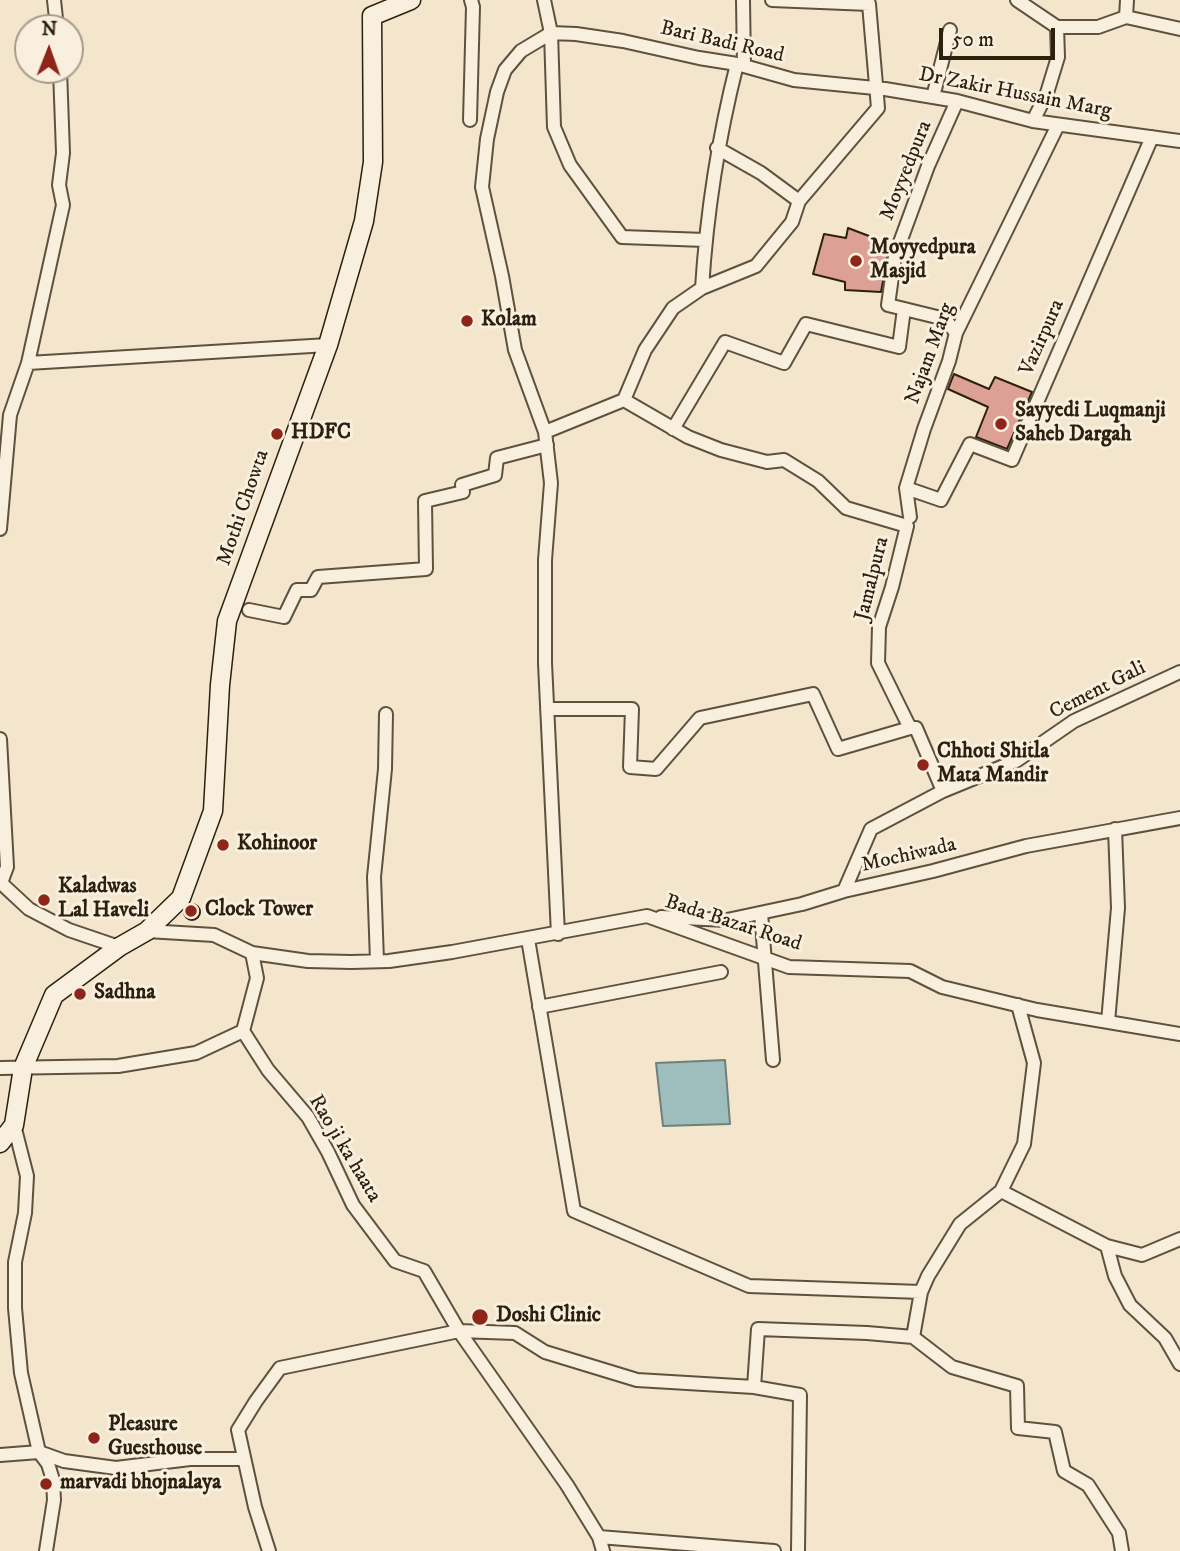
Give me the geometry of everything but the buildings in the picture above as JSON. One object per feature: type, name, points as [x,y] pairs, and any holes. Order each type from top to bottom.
[{"type":"main road","name":"Mothi Chowta","points":[[14,1125],[23,1068],[54,995],[119,947],[147,931],[181,898],[214,811],[220,685],[227,621],[328,345],[364,221],[373,162],[371,8],[411,0]]},
{"type":"main road","points":[[0,1143],[14,1125]]},
{"type":"street","points":[[470,120],[471,0]]},
{"type":"street","points":[[544,0],[551,33],[554,127],[570,165],[622,237],[705,240]]},
{"type":"street","points":[[702,288],[705,240],[717,148],[740,65],[743,0]]},
{"type":"street","points":[[545,432],[624,400],[645,350],[673,307],[702,288],[756,266],[792,222],[799,201],[878,108],[880,88],[869,4],[772,0]]},
{"type":"street","points":[[1017,0],[1057,27],[1098,27],[1126,17],[1180,29]]},
{"type":"street","points":[[1126,17],[1127,0]]},
{"type":"street","points":[[1032,121],[1047,93],[1058,57],[1057,27]]},
{"type":"street","points":[[933,97],[950,30]]},
{"type":"street","points":[[551,33],[521,51],[505,70],[497,92],[487,139],[482,187],[515,351],[545,432],[551,482],[545,560],[547,709],[558,933]]},
{"type":"street","name":"Bari Badi Road","points":[[551,33],[623,41],[740,65],[794,80],[880,88]]},
{"type":"street","points":[[0,529],[10,415],[28,363],[63,205],[59,186],[62,153],[60,84]]},
{"type":"street","name":"Dr Zakir Hussain Marg","points":[[880,88],[957,101],[1032,121],[1180,141]]},
{"type":"street","name":"Moyyedpura","points":[[904,309],[888,305],[895,257],[928,166],[957,101]]},
{"type":"street","name":"Najam Marg","points":[[906,488],[956,333],[1058,125]]},
{"type":"street","name":"Vazirpura","points":[[906,488],[941,500],[970,444],[1012,460],[1152,137]]},
{"type":"street","points":[[717,148],[761,173],[799,201]]},
{"type":"street","points":[[673,429],[724,342],[784,363],[806,324],[899,347],[904,309],[945,319],[956,333]]},
{"type":"street","points":[[28,363],[328,345]]},
{"type":"street","points":[[624,400],[688,438],[721,450],[767,461],[784,460],[818,481],[846,508],[908,521],[906,488]]},
{"type":"street","points":[[248,610],[284,617],[298,590],[311,590],[318,576],[426,569],[425,501],[463,492],[461,485],[495,475],[497,458],[547,445]]},
{"type":"street","name":"Jamalpura","points":[[908,521],[879,627],[878,663],[910,727],[916,728],[943,791]]},
{"type":"street","name":"Cement Gali","points":[[844,891],[871,829],[943,791],[1016,761],[1074,721],[1180,672]]},
{"type":"street","points":[[547,709],[632,709],[631,767],[656,769],[700,719],[813,694],[838,749],[910,727]]},
{"type":"street","points":[[377,961],[374,877],[385,769],[386,714]]},
{"type":"street","points":[[0,739],[4,867],[1,883],[29,909],[69,930],[119,947]]},
{"type":"street","name":"Mochiwada","points":[[647,916],[727,920],[802,904],[1026,846],[1180,818]]},
{"type":"street","points":[[1108,1022],[1118,908],[1115,829]]},
{"type":"street","points":[[761,913],[773,1060]]},
{"type":"street","name":"Bada Bazar Road","points":[[147,931],[214,935],[252,953],[309,961],[377,961],[452,952],[647,916],[789,967],[910,971],[942,987],[1018,1005],[1180,1034]]},
{"type":"street","points":[[528,939],[574,1211],[749,1286],[921,1292]]},
{"type":"street","points":[[0,1068],[118,1066],[196,1053],[243,1031],[257,978],[252,953]]},
{"type":"street","points":[[540,1007],[721,972]]},
{"type":"street","points":[[913,1338],[921,1292],[928,1276],[960,1224],[1001,1191],[1024,1144],[1034,1063],[1018,1005]]},
{"type":"street","name":"Rao ji ka haata","points":[[243,1031],[268,1070],[308,1117],[328,1152],[352,1205],[396,1261],[424,1271],[459,1331],[567,1485],[599,1537],[603,1551]]},
{"type":"street","points":[[14,1125],[27,1177],[25,1213],[15,1262],[15,1308],[21,1373],[39,1452],[48,1464],[53,1480],[54,1500],[46,1551]]},
{"type":"street","points":[[1001,1191],[1107,1246],[1142,1255],[1180,1239]]},
{"type":"street","points":[[1107,1246],[1115,1276],[1130,1305],[1166,1338],[1180,1364]]},
{"type":"street","points":[[754,1387],[758,1329],[867,1333],[913,1338],[953,1367],[1017,1385],[1018,1428],[1055,1432],[1064,1471],[1088,1485],[1119,1533],[1122,1551]]},
{"type":"street","points":[[269,1551],[255,1507],[238,1430],[280,1368],[459,1331],[515,1333],[545,1352],[637,1380],[754,1387],[800,1395],[798,1551]]},
{"type":"street","points":[[0,1455],[39,1452],[64,1461],[116,1468],[190,1459],[243,1459]]},
{"type":"street","points":[[599,1537],[774,1551]]},
{"type":"water","points":[[725,1060],[730,1124],[663,1126],[656,1063]]},
{"type":"place","name":"Moyyedpura Masjid","points":[[856,261]]},
{"type":"place","name":"Kolam","points":[[467,321]]},
{"type":"place","name":"Sayyedi Luqmanji Saheb Dargah","points":[[1001,424]]},
{"type":"place","name":"HDFC","points":[[277,434]]},
{"type":"place","name":"Chhoti Shitla Mata Mandir","points":[[923,765]]},
{"type":"place","name":"Kohinoor","points":[[223,845]]},
{"type":"place","name":"Kaladwas Lal Haveli","points":[[44,900]]},
{"type":"place","name":"Clock Tower","points":[[191,911]]},
{"type":"place","name":"Sadhna","points":[[80,994]]},
{"type":"place","name":"Doshi Clinic","points":[[480,1317]]},
{"type":"place","name":"Pleasure Guesthouse","points":[[94,1438]]},
{"type":"place","name":"marvadi bhojnalaya","points":[[46,1484]]}]
